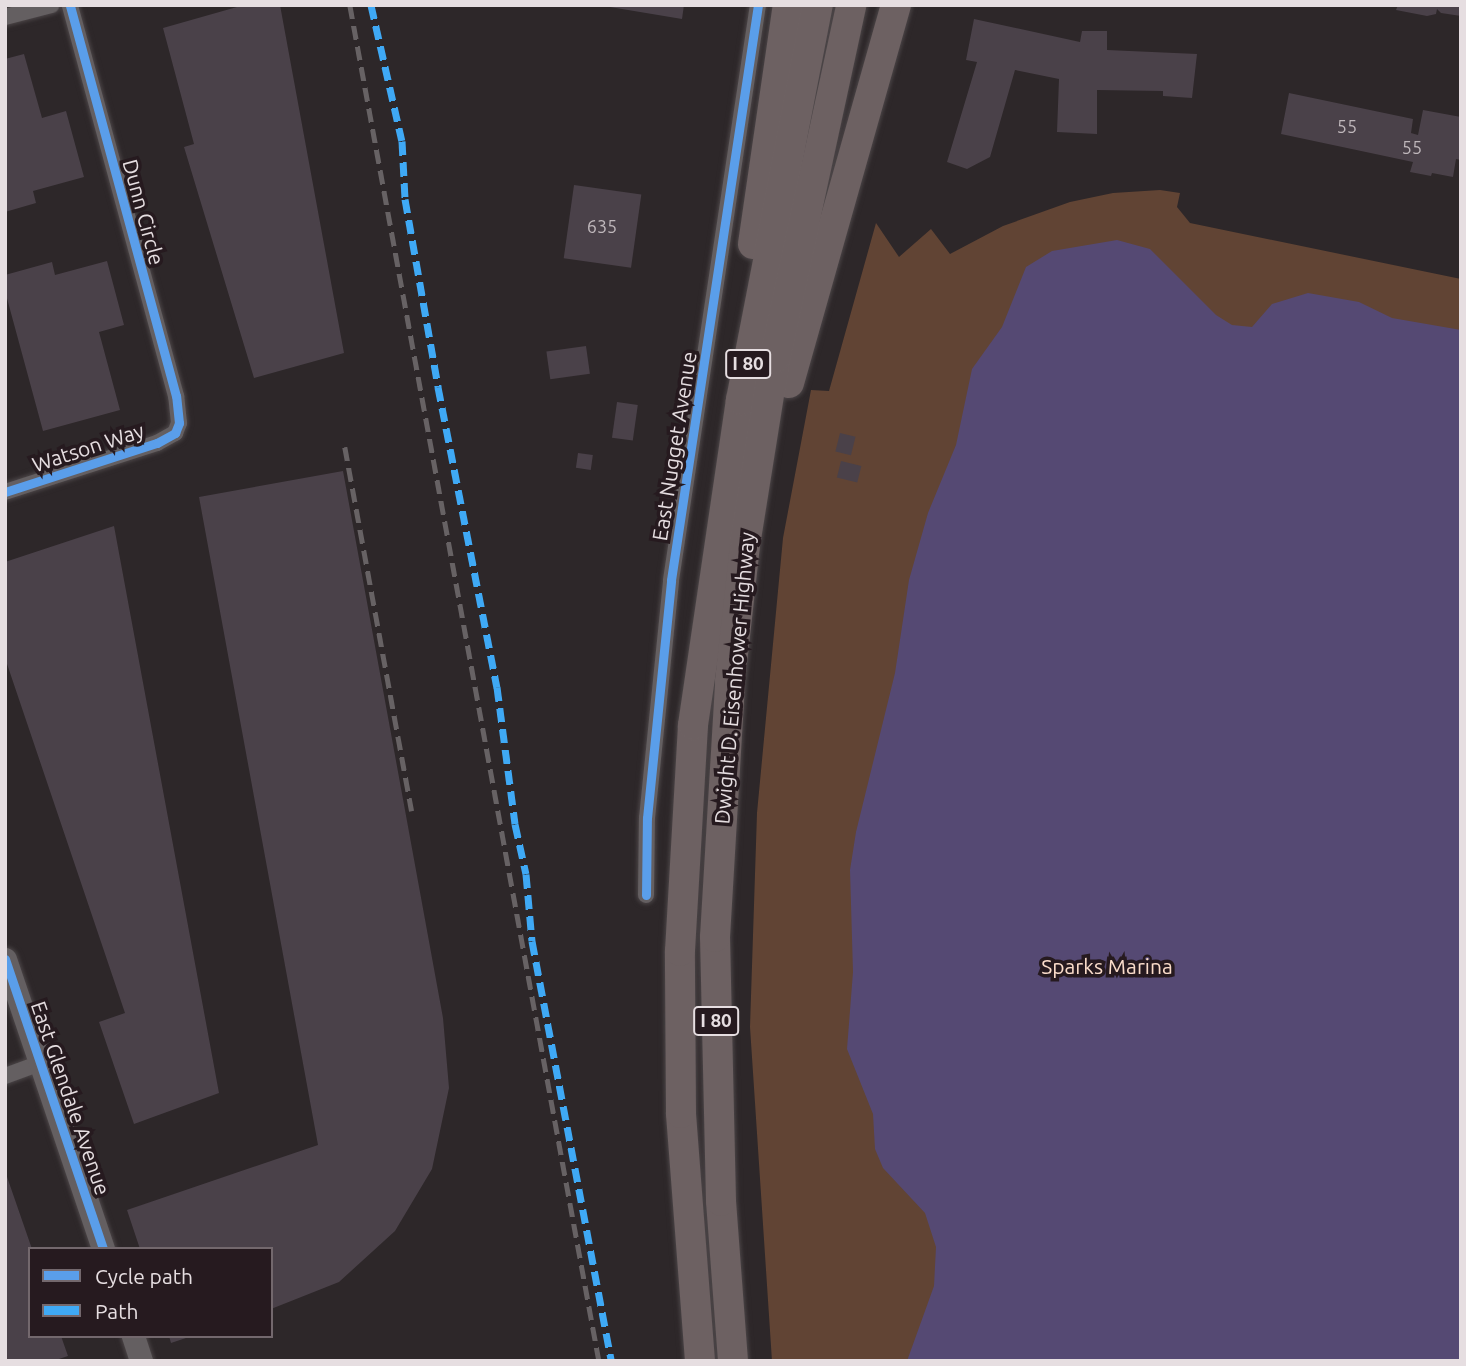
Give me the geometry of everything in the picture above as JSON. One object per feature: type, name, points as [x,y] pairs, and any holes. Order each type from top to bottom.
[{"type":"highway","points":[[693,725],[693,642],[788,5]]},
{"type":"highway","name":"Dwight D. Eisenhower Highway","points":[[700,1361],[681,1099],[680,951],[693,725],[741,400],[818,5]]},
{"type":"highway","name":"Dwight D. Eisenhower Highway","points":[[733,1361],[721,1201],[715,937],[730,681],[745,545],[775,358],[851,5]]},
{"type":"highway","points":[[730,681],[748,629],[783,405],[896,5]]},
{"type":"street","points":[[5,18],[51,5]]},
{"type":"street","name":"Dunn Circle","points":[[70,5],[176,396],[177,428]]},
{"type":"street","name":"East Nugget Avenue","points":[[646,895],[647,818],[671,579],[758,5]]},
{"type":"street","name":"Watson Way","points":[[5,492],[157,443],[177,428]]},
{"type":"street","name":"East Glendale Avenue","points":[[5,959],[102,1247]]},
{"type":"street","points":[[5,1076],[40,1063]]},
{"type":"street","points":[[134,1338],[141,1361]]},
{"type":"green space","name":"Sparks Marina","points":[[1160,190],[1180,193],[1177,207],[1190,223],[1461,279],[1461,1361],[772,1361],[750,1027],[757,813],[783,538],[811,390],[829,391],[876,223],[899,257],[931,229],[950,254],[1003,226],[1070,202],[1113,193]]},
{"type":"shaded area","name":"Sparks Marina","points":[[1117,240],[1150,249],[1216,315],[1232,325],[1252,327],[1272,304],[1308,293],[1359,302],[1392,318],[1461,330],[1461,1361],[907,1361],[934,1286],[936,1247],[925,1213],[883,1168],[875,1149],[873,1114],[847,1049],[853,972],[850,870],[856,832],[895,673],[909,580],[928,513],[956,445],[972,369],[1002,327],[1026,267],[1052,251]]},
{"type":"building","points":[[244,5],[280,5],[344,353],[254,378],[184,147],[194,144],[163,28]]},
{"type":"building","points":[[598,5],[684,5],[682,19]]},
{"type":"building","points":[[1398,5],[1461,5],[1461,16],[1441,13],[1437,9],[1436,14],[1427,16],[1396,10]]},
{"type":"building","points":[[974,19],[1080,42],[1082,31],[1107,31],[1107,50],[1197,54],[1192,98],[1163,96],[1163,91],[1097,90],[1097,134],[1057,132],[1059,79],[1015,70],[990,157],[967,169],[947,162],[977,62],[966,60]]},
{"type":"building","points":[[24,54],[42,118],[66,111],[84,177],[33,191],[36,203],[5,212],[5,59]]},
{"type":"building","points":[[1289,93],[1413,119],[1411,133],[1418,135],[1423,110],[1461,117],[1461,160],[1456,159],[1453,177],[1432,173],[1431,176],[1410,172],[1413,162],[1281,134]]},
{"type":"building","points":[[574,185],[641,194],[631,268],[564,258]]},
{"type":"building","points":[[107,261],[124,325],[99,332],[120,410],[43,431],[5,291],[5,275],[52,262],[55,275]]},
{"type":"building","points":[[586,346],[590,374],[550,379],[546,352]]},
{"type":"building","points":[[617,402],[638,405],[633,441],[612,438]]},
{"type":"building","points":[[840,433],[856,437],[851,455],[835,451]]},
{"type":"building","points":[[578,453],[593,455],[591,470],[576,468]]},
{"type":"building","points":[[841,461],[861,466],[857,483],[837,477]]},
{"type":"building","points":[[343,471],[443,1018],[449,1088],[432,1169],[395,1231],[339,1282],[273,1308],[273,1247],[139,1247],[127,1210],[318,1145],[199,497]]},
{"type":"building","points":[[114,526],[219,1093],[134,1124],[99,1022],[125,1013],[5,658],[5,562]]},
{"type":"building","points":[[5,1171],[31,1247],[28,1247],[28,1338],[62,1338],[68,1356],[53,1361],[5,1361]]},
{"type":"building","points":[[170,1338],[186,1338],[171,1343]]},
{"type":"railway","points":[[350,5],[599,1361]]},
{"type":"railway","points":[[345,447],[412,811]]},
{"type":"marked path","points":[[371,5],[402,141],[405,199],[438,387],[497,687],[515,824],[526,874],[532,941],[611,1361]]},
{"type":"cycle path","points":[[5,492],[157,443],[175,433],[179,423],[176,396],[70,5]]},
{"type":"cycle path","points":[[646,895],[647,818],[671,580],[758,5]]},
{"type":"cycle path","points":[[5,959],[102,1247]]}]
